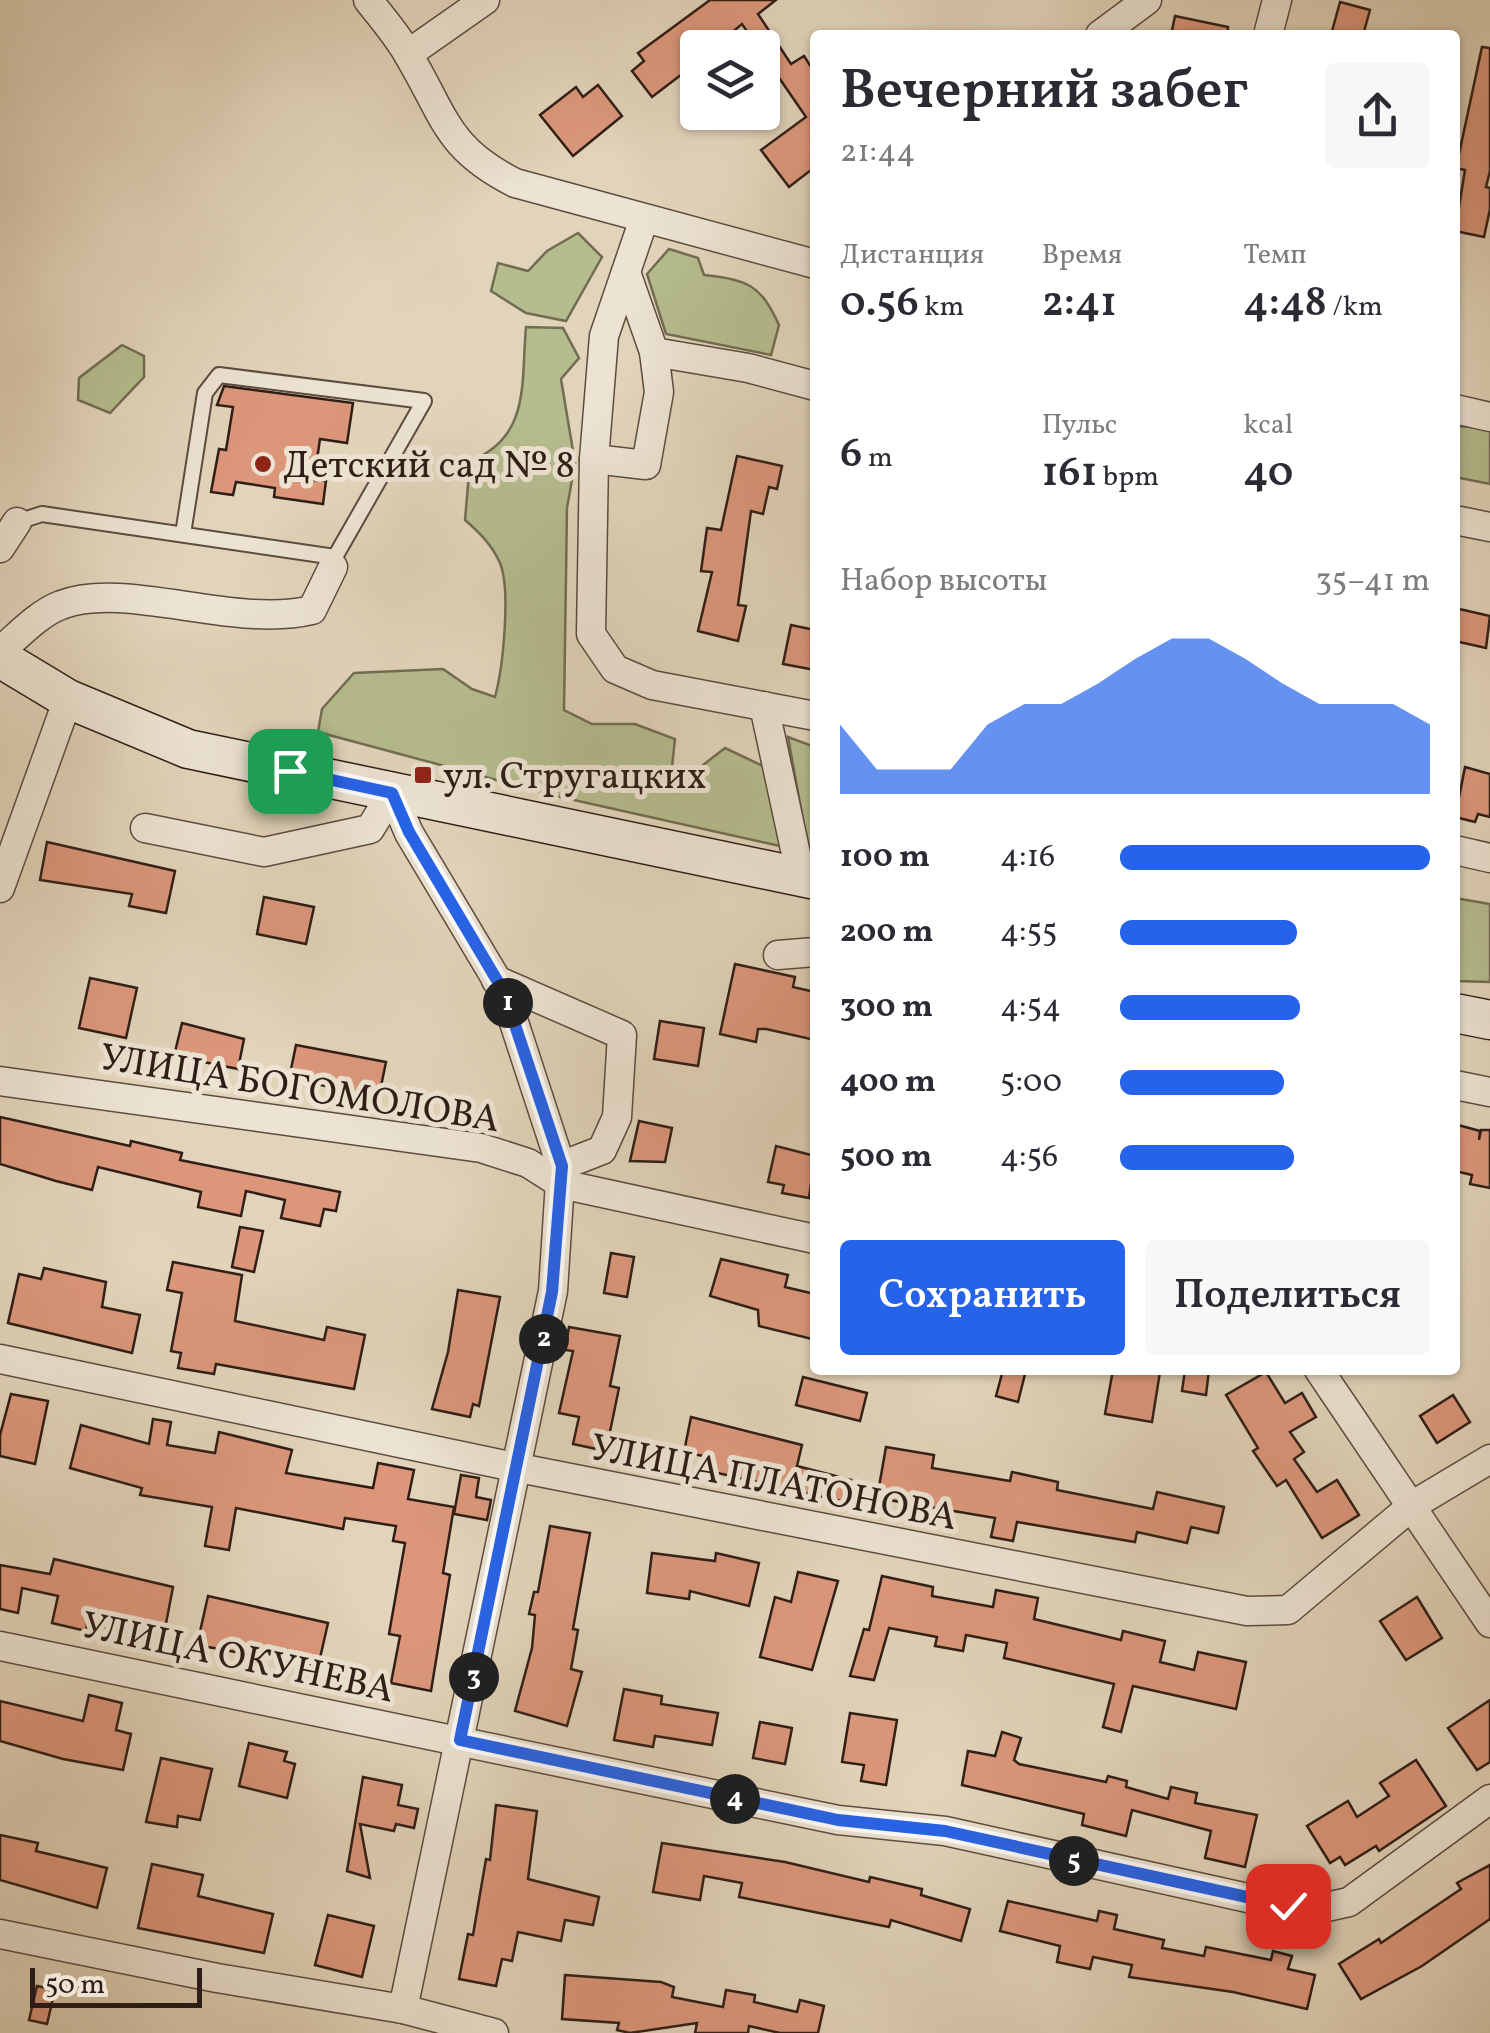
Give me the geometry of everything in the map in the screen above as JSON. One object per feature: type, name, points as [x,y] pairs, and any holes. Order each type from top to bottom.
[{"type":"main road","points":[[0,654],[68,699],[188,750],[808,878]]},
{"type":"main road","points":[[1460,1014],[1490,1020]]},
{"type":"street","points":[[368,0],[408,54],[451,137],[481,165],[515,183],[644,220],[809,258]]},
{"type":"street","points":[[408,54],[485,0]]},
{"type":"street","points":[[1107,30],[1147,0]]},
{"type":"street","points":[[1269,30],[1277,0]]},
{"type":"street","points":[[644,220],[604,336],[594,459],[591,634],[615,669],[652,685],[810,715]]},
{"type":"street","points":[[594,459],[646,466],[659,392],[654,352],[626,272]]},
{"type":"street","points":[[654,352],[748,368],[810,385]]},
{"type":"street","points":[[1460,409],[1490,417]]},
{"type":"street","points":[[1460,521],[1490,527]]},
{"type":"street","points":[[0,548],[17,522]]},
{"type":"street","points":[[0,654],[57,606],[86,598],[242,614],[287,616],[312,610],[334,562]]},
{"type":"street","points":[[0,888],[68,699]]},
{"type":"street","points":[[764,706],[808,878]]},
{"type":"street","points":[[145,828],[264,852],[370,828],[392,793]]},
{"type":"street","points":[[392,793],[409,832],[496,980],[561,1175],[552,1292],[519,1468],[403,2009]]},
{"type":"street","points":[[1460,851],[1490,858]]},
{"type":"street","points":[[778,955],[810,952]]},
{"type":"street","points":[[496,980],[622,1034],[618,1117],[602,1150],[561,1175]]},
{"type":"street","name":"УЛИЦА БОГОМОЛОВА","points":[[0,1081],[481,1148],[561,1175],[810,1238]]},
{"type":"street","points":[[1460,1086],[1490,1092]]},
{"type":"street","name":"УЛИЦА ПЛАТОНОВА","points":[[0,1359],[519,1468],[1246,1610],[1288,1610],[1413,1505],[1490,1460]]},
{"type":"street","points":[[1322,1375],[1490,1623]]},
{"type":"street","name":"УЛИЦА ОКУНЕВА","points":[[0,1646],[838,1820],[945,1831],[1288,1906],[1322,1908],[1349,1902],[1490,1800]]},
{"type":"street","points":[[0,1934],[217,1978],[403,2009],[494,2033]]},
{"type":"lane","points":[[17,522],[42,514],[183,534],[334,562],[424,400],[218,375],[206,393],[183,534]]},
{"type":"green space","points":[[578,233],[602,257],[566,321],[526,313],[491,291],[498,263],[528,271],[547,251]]},
{"type":"green space","points":[[669,249],[698,258],[704,275],[742,282],[759,292],[779,325],[771,355],[666,334],[647,274]]},
{"type":"green space","points":[[526,327],[563,328],[579,358],[561,379],[575,463],[567,508],[564,710],[592,724],[635,724],[675,739],[672,767],[698,769],[725,748],[765,767],[780,846],[556,796],[318,732],[322,709],[354,673],[443,669],[472,689],[495,697],[505,629],[503,575],[493,551],[465,520],[470,461],[504,438],[519,406]]},
{"type":"green space","points":[[122,345],[144,356],[144,377],[110,413],[78,400],[79,378]]},
{"type":"green space","points":[[1460,426],[1490,428],[1490,484],[1460,478]]},
{"type":"green space","points":[[788,737],[810,745],[808,848]]},
{"type":"green space","points":[[1460,899],[1490,904],[1490,982],[1460,981]]},
{"type":"building","points":[[710,0],[776,0],[758,14],[769,30],[746,30],[742,24],[735,30],[680,30],[680,76],[652,97],[632,71],[644,61],[638,53]]},
{"type":"building","points":[[1340,2],[1370,10],[1364,30],[1332,30]]},
{"type":"building","points":[[1175,16],[1228,27],[1228,30],[1172,30]]},
{"type":"building","points":[[780,47],[791,64],[804,56],[810,65],[810,171],[789,187],[761,150],[806,117],[780,79]]},
{"type":"building","points":[[1482,47],[1490,48],[1490,171],[1486,187],[1490,188],[1490,209],[1484,237],[1460,232],[1465,170],[1460,169],[1460,149]]},
{"type":"building","points":[[598,85],[622,116],[573,156],[540,115],[576,87],[583,97]]},
{"type":"building","points":[[224,386],[353,403],[347,443],[320,439],[314,480],[326,481],[323,504],[274,497],[275,488],[236,482],[233,495],[211,492],[219,449],[226,450],[233,407],[217,405]]},
{"type":"building","points":[[737,456],[782,466],[777,489],[769,487],[763,514],[751,511],[738,605],[746,606],[738,641],[698,631],[712,572],[701,571],[707,528],[721,530]]},
{"type":"building","points":[[1460,609],[1490,616],[1486,648],[1460,642]]},
{"type":"building","points":[[791,625],[810,629],[810,669],[783,664]]},
{"type":"building","points":[[1465,767],[1490,774],[1490,817],[1478,814],[1475,822],[1460,818]]},
{"type":"building","points":[[47,842],[175,871],[166,913],[129,906],[132,894],[40,880]]},
{"type":"building","points":[[264,897],[314,907],[306,944],[257,934]]},
{"type":"building","points":[[735,964],[795,977],[793,987],[810,991],[810,1039],[766,1029],[758,1029],[756,1042],[720,1034]]},
{"type":"building","points":[[90,978],[137,988],[126,1038],[79,1028]]},
{"type":"building","points":[[660,1021],[704,1028],[698,1066],[654,1059]]},
{"type":"building","points":[[182,1023],[244,1039],[238,1069],[174,1056]]},
{"type":"building","points":[[296,1045],[386,1062],[379,1096],[289,1079]]},
{"type":"building","points":[[0,1117],[130,1146],[131,1141],[182,1153],[180,1160],[340,1192],[336,1211],[324,1209],[320,1226],[281,1218],[285,1200],[246,1191],[241,1216],[198,1207],[201,1192],[98,1167],[92,1190],[56,1181],[0,1164]]},
{"type":"building","points":[[639,1121],[672,1128],[665,1162],[630,1161]]},
{"type":"building","points":[[1460,1126],[1480,1131],[1479,1140],[1481,1130],[1490,1130],[1490,1188],[1470,1184],[1472,1175],[1460,1172]]},
{"type":"building","points":[[776,1146],[810,1155],[809,1198],[782,1193],[784,1185],[768,1182]]},
{"type":"building","points":[[240,1227],[263,1231],[254,1272],[232,1267]]},
{"type":"building","points":[[611,1253],[634,1257],[627,1297],[604,1293]]},
{"type":"building","points":[[721,1259],[788,1275],[785,1287],[810,1293],[810,1339],[759,1326],[758,1310],[710,1296]]},
{"type":"building","points":[[173,1262],[242,1275],[235,1321],[324,1340],[327,1327],[365,1335],[354,1389],[216,1364],[214,1374],[178,1368],[181,1353],[171,1351],[182,1293],[167,1290]]},
{"type":"building","points":[[44,1268],[106,1282],[102,1307],[140,1315],[132,1353],[8,1323],[19,1274],[41,1279]]},
{"type":"building","points":[[458,1290],[500,1297],[479,1406],[473,1404],[470,1417],[432,1409],[448,1352]]},
{"type":"building","points":[[569,1327],[620,1336],[610,1386],[619,1388],[606,1451],[573,1444],[579,1417],[559,1413],[573,1351],[565,1350]]},
{"type":"building","points":[[1002,1375],[1025,1375],[1018,1402],[996,1396]]},
{"type":"building","points":[[1112,1375],[1160,1375],[1152,1422],[1105,1414]]},
{"type":"building","points":[[1184,1375],[1208,1375],[1206,1395],[1182,1391]]},
{"type":"building","points":[[1261,1375],[1268,1375],[1285,1403],[1302,1393],[1316,1417],[1290,1432],[1304,1452],[1294,1459],[1317,1492],[1337,1480],[1359,1515],[1322,1538],[1286,1480],[1277,1486],[1253,1451],[1258,1448],[1226,1395]]},
{"type":"building","points":[[803,1377],[867,1393],[860,1421],[796,1405]]},
{"type":"building","points":[[11,1394],[48,1401],[35,1464],[0,1456],[0,1435]]},
{"type":"building","points":[[1453,1395],[1470,1422],[1437,1443],[1420,1416]]},
{"type":"building","points":[[691,1417],[802,1445],[797,1466],[851,1480],[845,1502],[700,1469],[703,1456],[684,1452]]},
{"type":"building","points":[[153,1419],[171,1422],[167,1445],[215,1453],[219,1432],[292,1450],[286,1473],[373,1488],[378,1463],[414,1470],[408,1499],[454,1507],[443,1573],[450,1575],[431,1691],[391,1683],[400,1636],[389,1634],[405,1543],[393,1541],[396,1526],[345,1518],[343,1529],[236,1508],[229,1550],[205,1546],[212,1507],[140,1495],[142,1488],[70,1468],[81,1425],[149,1444]]},
{"type":"building","points":[[886,1447],[934,1455],[932,1468],[1010,1481],[1012,1472],[1058,1482],[1057,1490],[1153,1509],[1157,1492],[1224,1507],[1218,1533],[1191,1527],[1187,1543],[1137,1532],[1135,1542],[1017,1522],[1013,1541],[991,1537],[995,1518],[877,1498]]},
{"type":"building","points":[[461,1475],[479,1478],[476,1497],[491,1500],[487,1520],[454,1514]]},
{"type":"building","points":[[550,1526],[590,1533],[573,1629],[578,1630],[571,1669],[582,1672],[567,1726],[515,1711],[532,1648],[535,1615],[529,1614],[534,1592],[538,1592]]},
{"type":"building","points":[[652,1553],[715,1561],[716,1553],[759,1563],[749,1606],[690,1591],[689,1599],[647,1593]]},
{"type":"building","points":[[54,1559],[173,1587],[163,1639],[87,1624],[86,1631],[52,1623],[58,1596],[22,1588],[18,1613],[0,1609],[0,1565],[50,1574]]},
{"type":"building","points":[[798,1572],[838,1581],[812,1670],[760,1657],[775,1597],[791,1602]]},
{"type":"building","points":[[882,1576],[933,1587],[932,1596],[993,1607],[996,1590],[1038,1598],[1034,1619],[1121,1640],[1123,1631],[1165,1641],[1160,1662],[1194,1670],[1198,1652],[1246,1662],[1236,1709],[1133,1686],[1121,1732],[1103,1727],[1114,1684],[1004,1658],[1007,1643],[966,1635],[963,1651],[935,1646],[937,1637],[889,1628],[874,1680],[850,1676],[864,1629],[869,1630]]},
{"type":"building","points":[[208,1596],[328,1623],[318,1667],[197,1645]]},
{"type":"building","points":[[1417,1597],[1442,1638],[1406,1660],[1380,1621]]},
{"type":"building","points":[[624,1689],[662,1696],[661,1704],[718,1713],[712,1745],[655,1736],[653,1747],[614,1740]]},
{"type":"building","points":[[89,1695],[122,1703],[116,1730],[131,1734],[123,1770],[63,1759],[0,1741],[0,1701],[83,1721]]},
{"type":"building","points":[[1490,1700],[1490,1762],[1477,1770],[1448,1728]]},
{"type":"building","points":[[850,1713],[897,1720],[886,1785],[861,1781],[864,1765],[842,1762]]},
{"type":"building","points":[[760,1722],[792,1728],[785,1764],[753,1758]]},
{"type":"building","points":[[1002,1732],[1021,1738],[1014,1760],[1019,1764],[1106,1782],[1108,1776],[1127,1781],[1126,1787],[1168,1799],[1171,1787],[1197,1793],[1195,1803],[1257,1815],[1245,1867],[1205,1858],[1211,1831],[1132,1810],[1126,1836],[1082,1825],[1084,1814],[962,1785],[968,1751],[995,1756]]},
{"type":"building","points":[[249,1743],[287,1752],[284,1761],[295,1764],[287,1798],[239,1786]]},
{"type":"building","points":[[161,1758],[212,1769],[200,1820],[178,1816],[177,1827],[146,1822]]},
{"type":"building","points":[[1416,1760],[1446,1806],[1379,1851],[1376,1846],[1345,1865],[1340,1857],[1330,1863],[1307,1826],[1348,1801],[1357,1817],[1389,1796],[1380,1783]]},
{"type":"building","points":[[363,1777],[402,1785],[398,1805],[418,1809],[414,1828],[396,1824],[394,1831],[360,1824],[370,1878],[347,1871]]},
{"type":"building","points":[[496,1805],[537,1811],[528,1879],[599,1897],[593,1925],[565,1920],[561,1941],[518,1932],[512,1961],[502,1959],[496,1986],[459,1979],[468,1934],[473,1935],[486,1859],[490,1860]]},
{"type":"building","points":[[0,1835],[38,1843],[36,1851],[107,1868],[97,1908],[0,1880]]},
{"type":"building","points":[[662,1843],[785,1862],[869,1882],[870,1877],[922,1889],[921,1895],[970,1909],[961,1941],[891,1920],[889,1927],[739,1897],[742,1883],[704,1876],[700,1900],[653,1892]]},
{"type":"building","points":[[152,1864],[203,1875],[198,1896],[273,1914],[264,1953],[138,1928]]},
{"type":"building","points":[[1490,1865],[1490,1919],[1422,1966],[1361,1999],[1339,1964],[1379,1939],[1381,1943],[1461,1889],[1457,1883]]},
{"type":"building","points":[[1008,1901],[1097,1921],[1099,1911],[1117,1915],[1114,1929],[1164,1940],[1162,1948],[1204,1956],[1206,1947],[1271,1960],[1273,1951],[1292,1956],[1288,1969],[1315,1975],[1307,2009],[1233,1992],[1129,1977],[1132,1965],[1093,1957],[1090,1969],[1057,1962],[1060,1946],[1000,1931]]},
{"type":"building","points":[[328,1915],[374,1926],[362,1977],[315,1965]]},
{"type":"building","points":[[565,1975],[661,1982],[674,1987],[672,1997],[723,2007],[726,1990],[755,1995],[754,2002],[797,2012],[800,2000],[824,2006],[818,2033],[780,2033],[749,2026],[748,2033],[695,2033],[697,2023],[630,2033],[617,2030],[619,2023],[562,2019]]},
{"type":"building","points":[[37,1986],[55,1990],[47,2024],[29,2020]]},
{"type":"place","name":"Детский сад № 8","points":[[263,464]]},
{"type":"place","name":"ул. Стругацких","points":[[423,775]]},
{"type":"route","points":[[290,771],[392,793],[409,832],[504,992],[562,1166],[552,1292],[519,1468],[460,1740],[838,1820],[945,1831],[1288,1906]]}]
